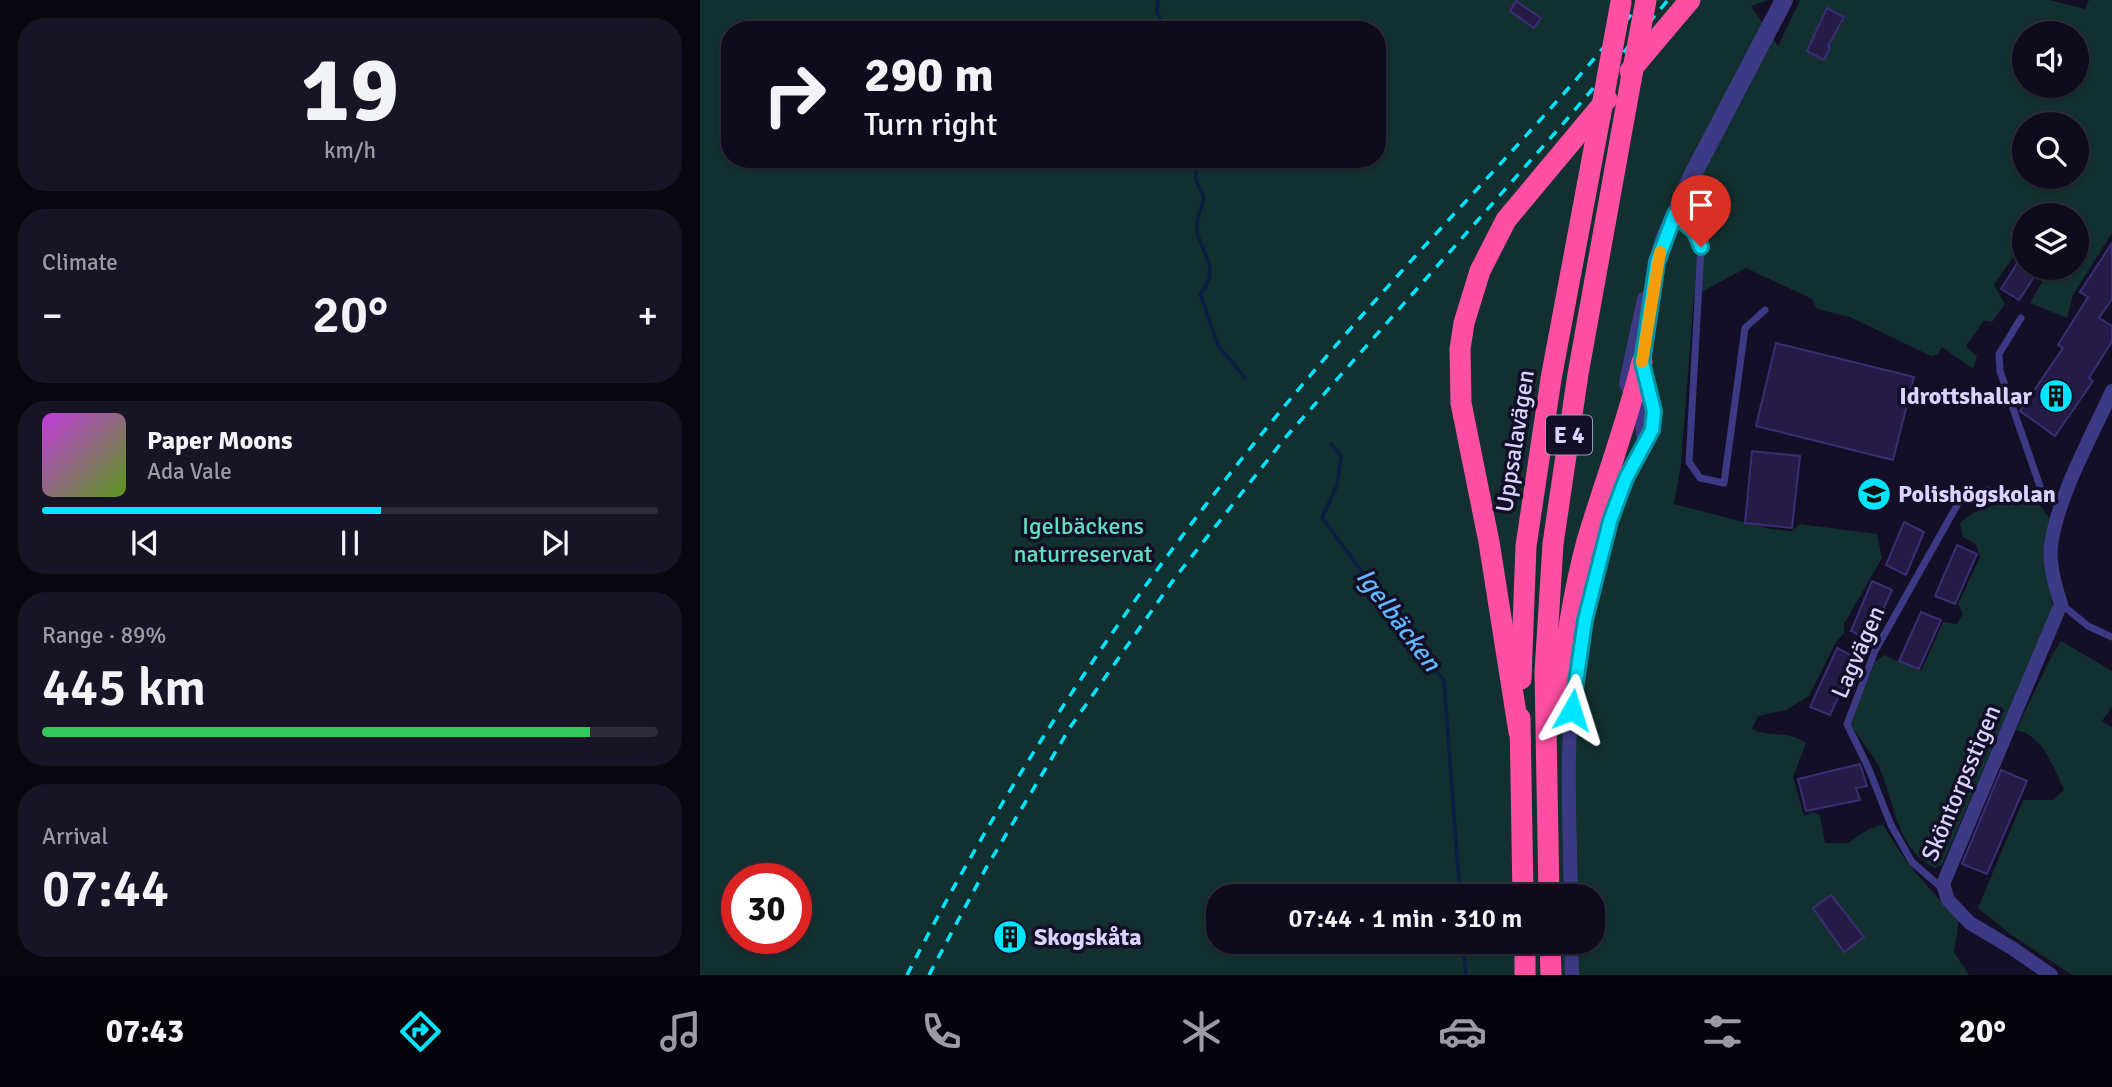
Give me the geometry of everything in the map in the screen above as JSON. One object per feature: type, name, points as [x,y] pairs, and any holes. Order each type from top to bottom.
[{"type":"highway","name":"E 4","points":[[1549,884],[1545,672],[1553,544],[1578,374],[1646,0]]},
{"type":"highway","points":[[1519,732],[1483,507],[1464,425],[1460,375],[1464,323],[1480,271],[1506,220],[1690,0]]},
{"type":"highway","name":"Uppsalavägen","points":[[1524,884],[1519,732],[1526,546],[1551,379],[1621,1]]},
{"type":"highway","points":[[1545,795],[1566,637],[1578,580],[1642,362]]},
{"type":"highway","points":[[1525,954],[1525,975]]},
{"type":"highway","points":[[1550,954],[1551,975]]},
{"type":"street","points":[[1644,444],[1644,422],[1626,383],[1626,376],[1646,292],[1692,176],[1784,0]]},
{"type":"street","points":[[1570,884],[1569,750],[1574,690],[1585,620],[1610,521],[1626,478],[1652,430],[1654,411],[1642,362],[1657,262]]},
{"type":"street","points":[[2061,604],[2054,580],[2051,547],[2064,498],[2112,391]]},
{"type":"street","name":"Sköntorpsstigen","points":[[2051,975],[1970,923],[1948,900],[1943,884],[2061,604]]},
{"type":"street","points":[[1571,954],[1572,975]]},
{"type":"lane","points":[[1675,214],[1695,232],[1701,247],[1689,462],[1700,478],[1724,483],[1745,328],[1765,310]]},
{"type":"lane","points":[[2021,318],[1998,354],[2000,371],[2043,495]]},
{"type":"lane","name":"Lagvägen","points":[[1945,891],[1912,862],[1891,825],[1847,724],[1875,651],[1960,500],[1986,490],[2064,498]]},
{"type":"lane","points":[[2061,604],[2088,626],[2112,637]]},
{"type":"green space","name":"Igelbäckens naturreservat","points":[[700,0],[1769,0],[1751,6],[1778,46],[1800,0],[2050,0],[2085,9],[2089,0],[2112,0],[2112,233],[2089,270],[2089,203],[2012,203],[2012,259],[1994,285],[2005,304],[1992,322],[1984,321],[1966,346],[1977,356],[1973,369],[1942,347],[1937,355],[1931,356],[1850,317],[1817,309],[1812,299],[1746,268],[1694,296],[1681,465],[1674,504],[1771,529],[1792,531],[1800,524],[1877,534],[1882,558],[1844,624],[1844,633],[1836,642],[1809,696],[1786,710],[1758,716],[1752,729],[1792,737],[1806,743],[1793,777],[1804,816],[1813,812],[1820,815],[1825,843],[1848,843],[1867,830],[1883,824],[1908,863],[1959,920],[1954,952],[1969,975],[700,975]]},
{"type":"green space","name":"Igelbäckens naturreservat","points":[[2043,280],[2082,280],[2073,295],[2067,318],[2030,303]]},
{"type":"green space","points":[[2026,501],[2040,505],[2049,518],[2044,551],[2053,610],[1942,865],[1935,868],[1911,849],[1898,823],[1878,765],[1850,724],[1875,662],[1884,655],[1921,671],[1943,622],[1957,624],[1963,614],[1958,604],[1980,557],[1976,544],[1963,537],[1960,523],[1991,506]]},
{"type":"green space","points":[[2061,641],[2112,671],[2112,707],[2102,721],[2112,727],[2112,975],[2072,975],[2010,934],[1978,908],[2023,800],[2053,800],[2064,790],[2040,745],[2025,733],[2016,730]]},
{"type":"building","points":[[1516,1],[1541,18],[1534,28],[1510,11]]},
{"type":"building","points":[[1827,8],[1844,17],[1828,46],[1830,47],[1824,60],[1807,51]]},
{"type":"building","points":[[2112,243],[2112,299],[2099,318],[2112,326],[2112,341],[2089,378],[2093,381],[2055,436],[2020,411],[2063,348],[2058,345],[2088,297],[2080,292]]},
{"type":"building","points":[[2012,272],[2012,280],[2032,280],[2019,300],[2001,289]]},
{"type":"building","points":[[1776,343],[1914,377],[1893,460],[1756,426]]},
{"type":"building","points":[[1752,451],[1800,456],[1792,528],[1745,523]]},
{"type":"building","points":[[1904,522],[1924,532],[1906,575],[1886,565]]},
{"type":"building","points":[[1957,545],[1977,554],[1955,604],[1935,596]]},
{"type":"building","points":[[1872,581],[1892,590],[1869,640],[1851,631]]},
{"type":"building","points":[[1921,612],[1941,620],[1919,669],[1899,661]]},
{"type":"building","points":[[1837,648],[1857,658],[1830,715],[1810,707]]},
{"type":"building","points":[[1860,764],[1867,786],[1856,788],[1860,800],[1806,811],[1798,779]]},
{"type":"building","points":[[2001,770],[2027,781],[1987,874],[1962,864]]},
{"type":"building","points":[[1831,895],[1864,937],[1844,952],[1813,908]]},
{"type":"waterway","name":"Igelbäcken","points":[[1158,0],[1157,13],[1163,21]]},
{"type":"waterway","name":"Igelbäcken","points":[[1198,168],[1197,182],[1204,197],[1197,227],[1210,270],[1210,277],[1200,294],[1218,345],[1245,378]]},
{"type":"waterway","name":"Igelbäcken","points":[[1331,444],[1341,456],[1337,485],[1322,518],[1444,681],[1459,884]]},
{"type":"waterway","name":"Igelbäcken","points":[[1464,954],[1466,975]]},
{"type":"railway","points":[[907,975],[999,809],[1049,729],[1155,572],[1271,422],[1332,350],[1567,90],[1643,0]]},
{"type":"railway","points":[[929,975],[986,868],[1071,726],[1174,579],[1285,438],[1562,125],[1668,0]]},
{"type":"slow traffic","points":[[1642,362],[1660,252]]},
{"type":"place","name":"Idrottshallar","points":[[2056,396]]},
{"type":"place","name":"Polishögskolan","points":[[1874,494]]},
{"type":"place","name":"Skogskåta","points":[[1010,937]]},
{"type":"route","points":[[1572,710],[1585,620],[1610,521],[1626,478],[1652,430],[1654,421],[1642,362],[1657,262],[1675,214],[1695,232],[1701,247]]}]
